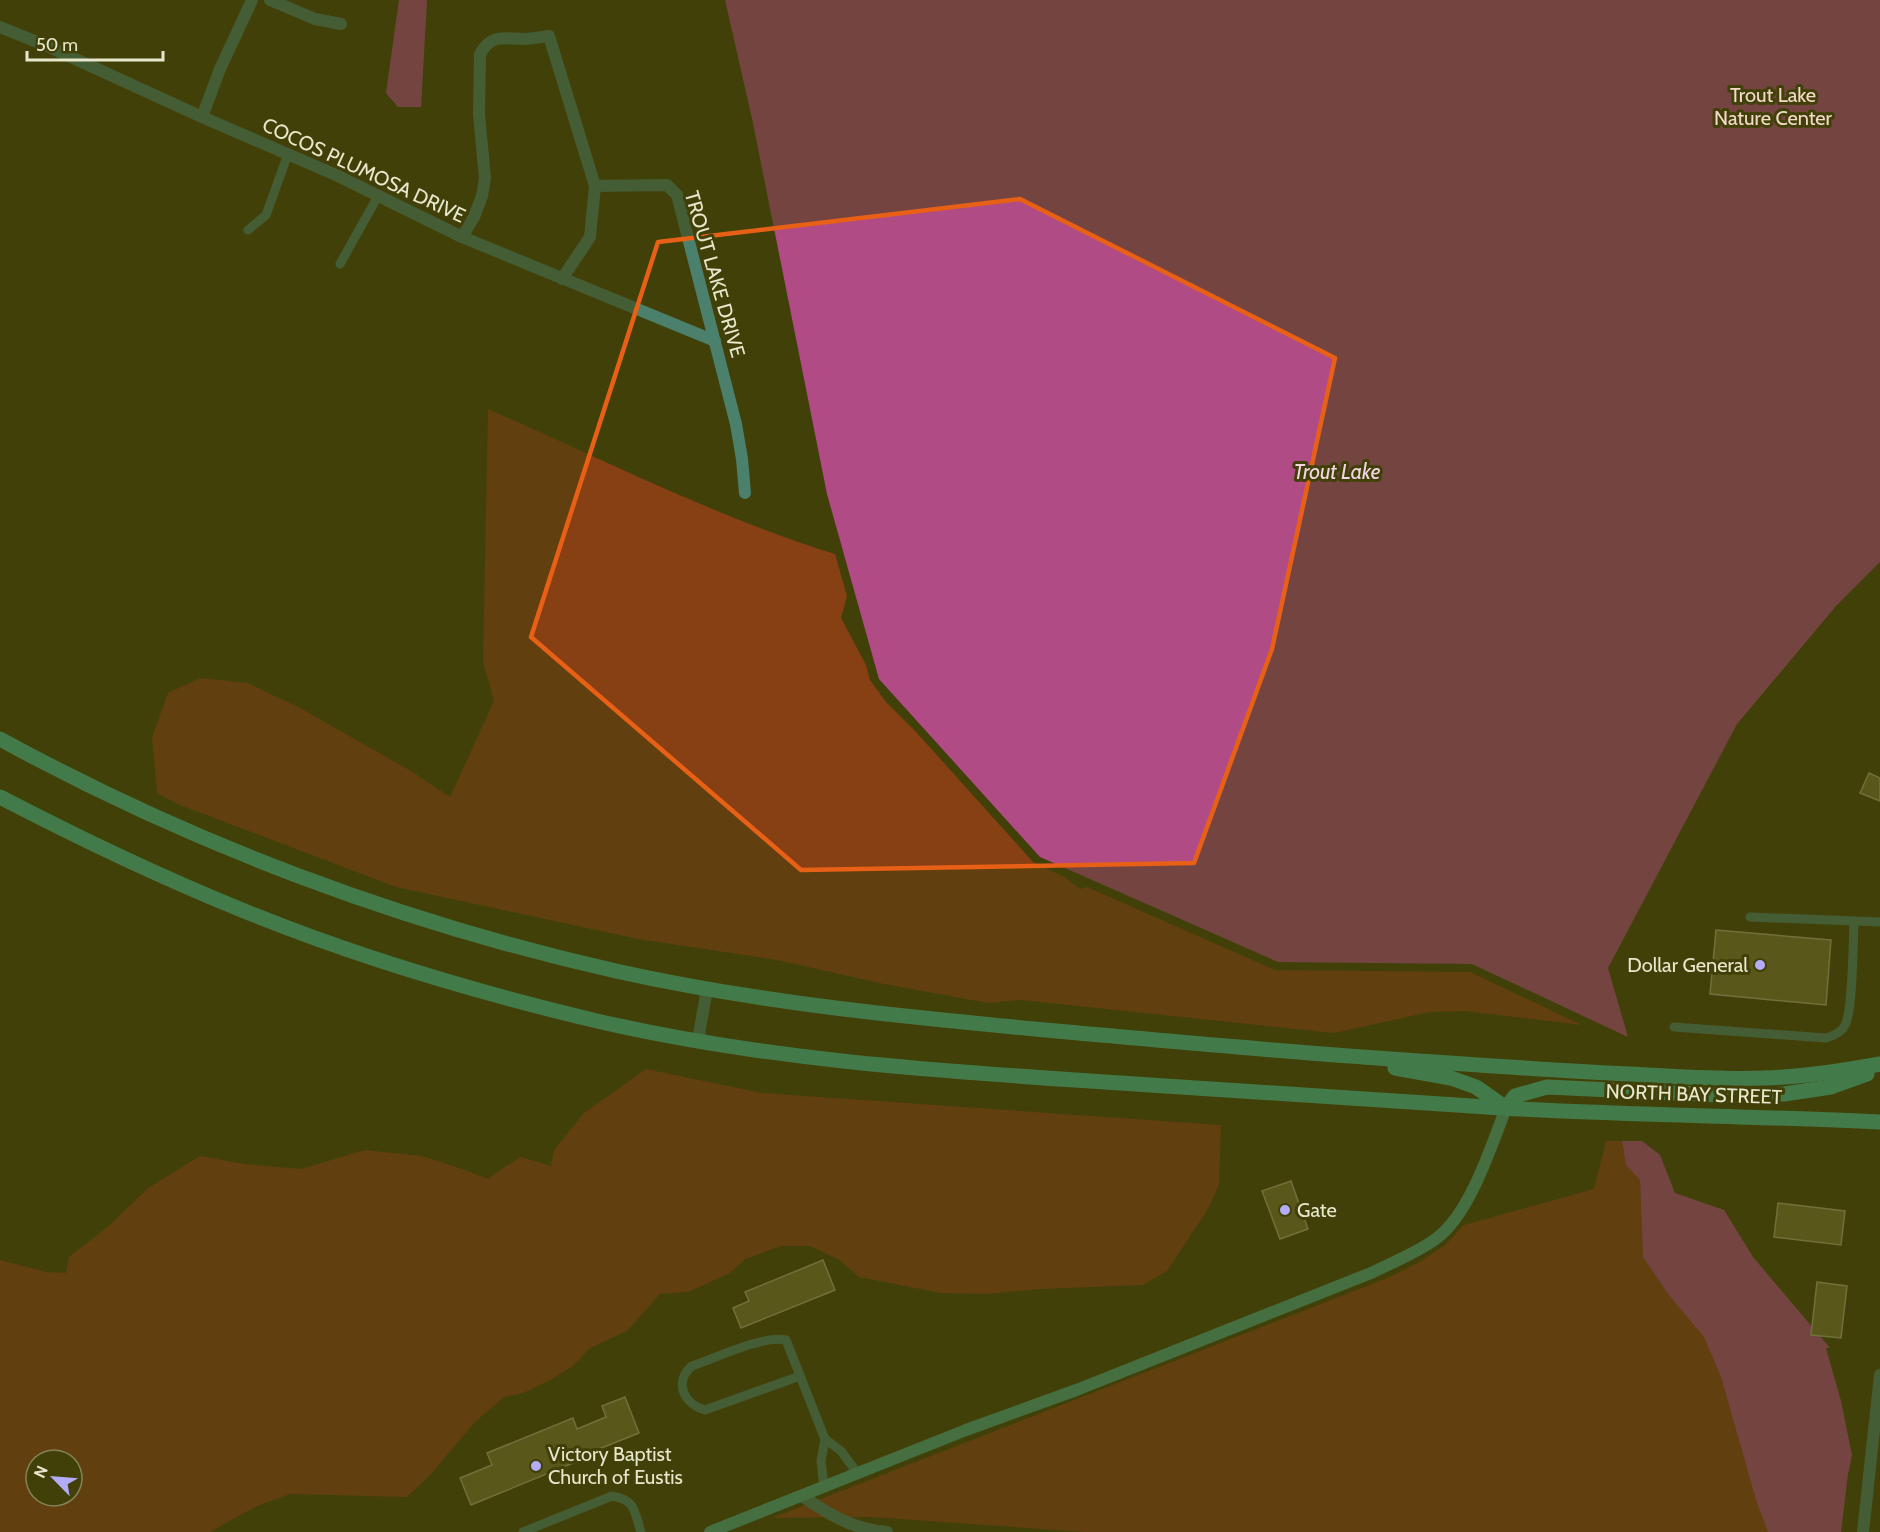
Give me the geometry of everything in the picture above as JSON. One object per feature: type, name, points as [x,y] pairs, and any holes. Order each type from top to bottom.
[{"type":"main road","points":[[0,738],[177,825],[262,861],[346,892],[436,923],[524,948],[707,989],[928,1019],[1313,1054],[1541,1070],[1765,1078],[1855,1069],[1880,1064]]},
{"type":"main road","name":"NORTH BAY STREET","points":[[0,797],[75,836],[156,873],[238,909],[326,942],[416,972],[508,998],[600,1022],[698,1040],[846,1063],[919,1070],[1506,1108],[1880,1122]]},
{"type":"main road","points":[[1313,1054],[1451,1078],[1476,1087],[1506,1108]]},
{"type":"main road","points":[[710,1532],[966,1430],[1079,1389],[1371,1273],[1418,1251],[1454,1223],[1477,1181],[1506,1108],[1515,1096],[1548,1087],[1740,1096],[1785,1094],[1830,1087],[1880,1069]]},
{"type":"street","points":[[202,117],[220,69],[252,0]]},
{"type":"street","points":[[270,0],[315,19],[341,24]]},
{"type":"street","name":"COCOS PLUMOSA DRIVE","points":[[0,27],[288,154],[462,237],[715,341]]},
{"type":"street","points":[[462,237],[474,217],[482,196],[485,178],[479,114],[480,54],[484,46],[504,37],[523,39],[549,36],[595,186],[590,237],[562,279]]},
{"type":"street","name":"TROUT LAKE DRIVE","points":[[595,186],[667,185],[673,188],[677,195],[736,424],[745,493]]},
{"type":"street","points":[[698,1040],[707,989]]},
{"type":"street","points":[[1863,1532],[1880,1375]]},
{"type":"street","points":[[801,1497],[828,1514],[854,1526],[886,1532]]},
{"type":"lane","points":[[248,230],[266,215],[288,154]]},
{"type":"lane","points":[[340,264],[378,196]]},
{"type":"lane","points":[[1750,917],[1880,922]]},
{"type":"lane","points":[[1674,1028],[1826,1038],[1835,1035],[1845,1026],[1849,1011],[1854,921]]},
{"type":"lane","points":[[800,1376],[705,1410],[694,1407],[687,1400],[682,1382],[685,1372],[692,1366],[763,1341],[777,1338],[786,1340],[825,1439],[841,1451],[858,1474]]},
{"type":"lane","points":[[824,1488],[821,1461],[825,1439]]},
{"type":"lane","points":[[523,1532],[612,1496],[622,1497],[631,1503],[641,1532]]},
{"type":"highlighted area","points":[[1020,199],[1335,358],[1272,649],[1194,863],[801,870],[531,637],[658,242]]},
{"type":"shaded area","points":[[488,409],[703,505],[835,554],[847,596],[841,618],[866,665],[870,680],[886,702],[1033,862],[1066,878],[1080,889],[1087,887],[1275,970],[1470,972],[1582,1025],[1464,1011],[1430,1012],[1334,1033],[1021,1000],[988,1003],[884,984],[777,960],[638,939],[396,887],[180,805],[157,793],[152,737],[168,693],[200,678],[248,683],[300,708],[411,771],[450,797],[494,701],[483,662]]},
{"type":"shaded area","points":[[646,1069],[762,1093],[1221,1125],[1219,1185],[1208,1209],[1167,1271],[1143,1285],[1040,1289],[987,1294],[941,1293],[859,1277],[838,1259],[810,1246],[781,1246],[745,1259],[730,1273],[688,1292],[660,1294],[627,1331],[590,1348],[573,1366],[550,1380],[523,1393],[504,1397],[475,1422],[431,1474],[407,1497],[290,1494],[255,1507],[210,1532],[0,1532],[0,1260],[46,1272],[66,1273],[69,1257],[111,1224],[148,1188],[200,1156],[244,1164],[301,1169],[365,1150],[422,1156],[488,1179],[521,1157],[551,1166],[554,1150],[584,1113]]},
{"type":"shaded area","points":[[1606,1141],[1622,1141],[1626,1165],[1640,1180],[1643,1257],[1668,1294],[1704,1336],[1721,1377],[1756,1500],[1768,1532],[1084,1532],[872,1517],[772,1518],[1390,1277],[1423,1260],[1445,1245],[1464,1225],[1594,1189]]},
{"type":"water","points":[[399,0],[427,0],[421,107],[398,107],[386,93]]},
{"type":"water","name":"Trout Lake","points":[[725,0],[1880,0],[1880,562],[1836,606],[1737,724],[1608,968],[1628,1037],[1472,964],[1278,962],[1040,857],[879,679],[827,494],[753,123]]},
{"type":"water","points":[[1622,1141],[1642,1141],[1660,1155],[1675,1193],[1724,1210],[1753,1257],[1830,1348],[1826,1348],[1841,1401],[1852,1455],[1841,1532],[1768,1532],[1756,1500],[1721,1377],[1704,1337],[1668,1294],[1643,1257],[1640,1180],[1626,1165]]},
{"type":"building","points":[[1869,773],[1880,778],[1880,801],[1860,793]]},
{"type":"building","points":[[1716,930],[1831,940],[1826,1005],[1710,994]]},
{"type":"building","name":"Gate","points":[[1291,1181],[1308,1229],[1280,1239],[1262,1191]]},
{"type":"building","points":[[1778,1203],[1845,1211],[1841,1245],[1774,1237]]},
{"type":"building","points":[[823,1260],[835,1290],[741,1328],[733,1308],[749,1301],[745,1292]]},
{"type":"building","points":[[1817,1282],[1847,1286],[1841,1338],[1811,1335]]},
{"type":"building","points":[[625,1397],[639,1433],[599,1449],[600,1452],[471,1505],[460,1478],[492,1465],[487,1453],[573,1418],[577,1429],[606,1417],[602,1406]]},
{"type":"place","name":"Dollar General","points":[[1760,965]]},
{"type":"place","name":"Gate","points":[[1285,1210]]},
{"type":"place","name":"Victory Baptist Church of Eustis","points":[[536,1466]]},
{"type":"park label","name":"Trout Lake Nature Center","points":[[1773,106]]}]
